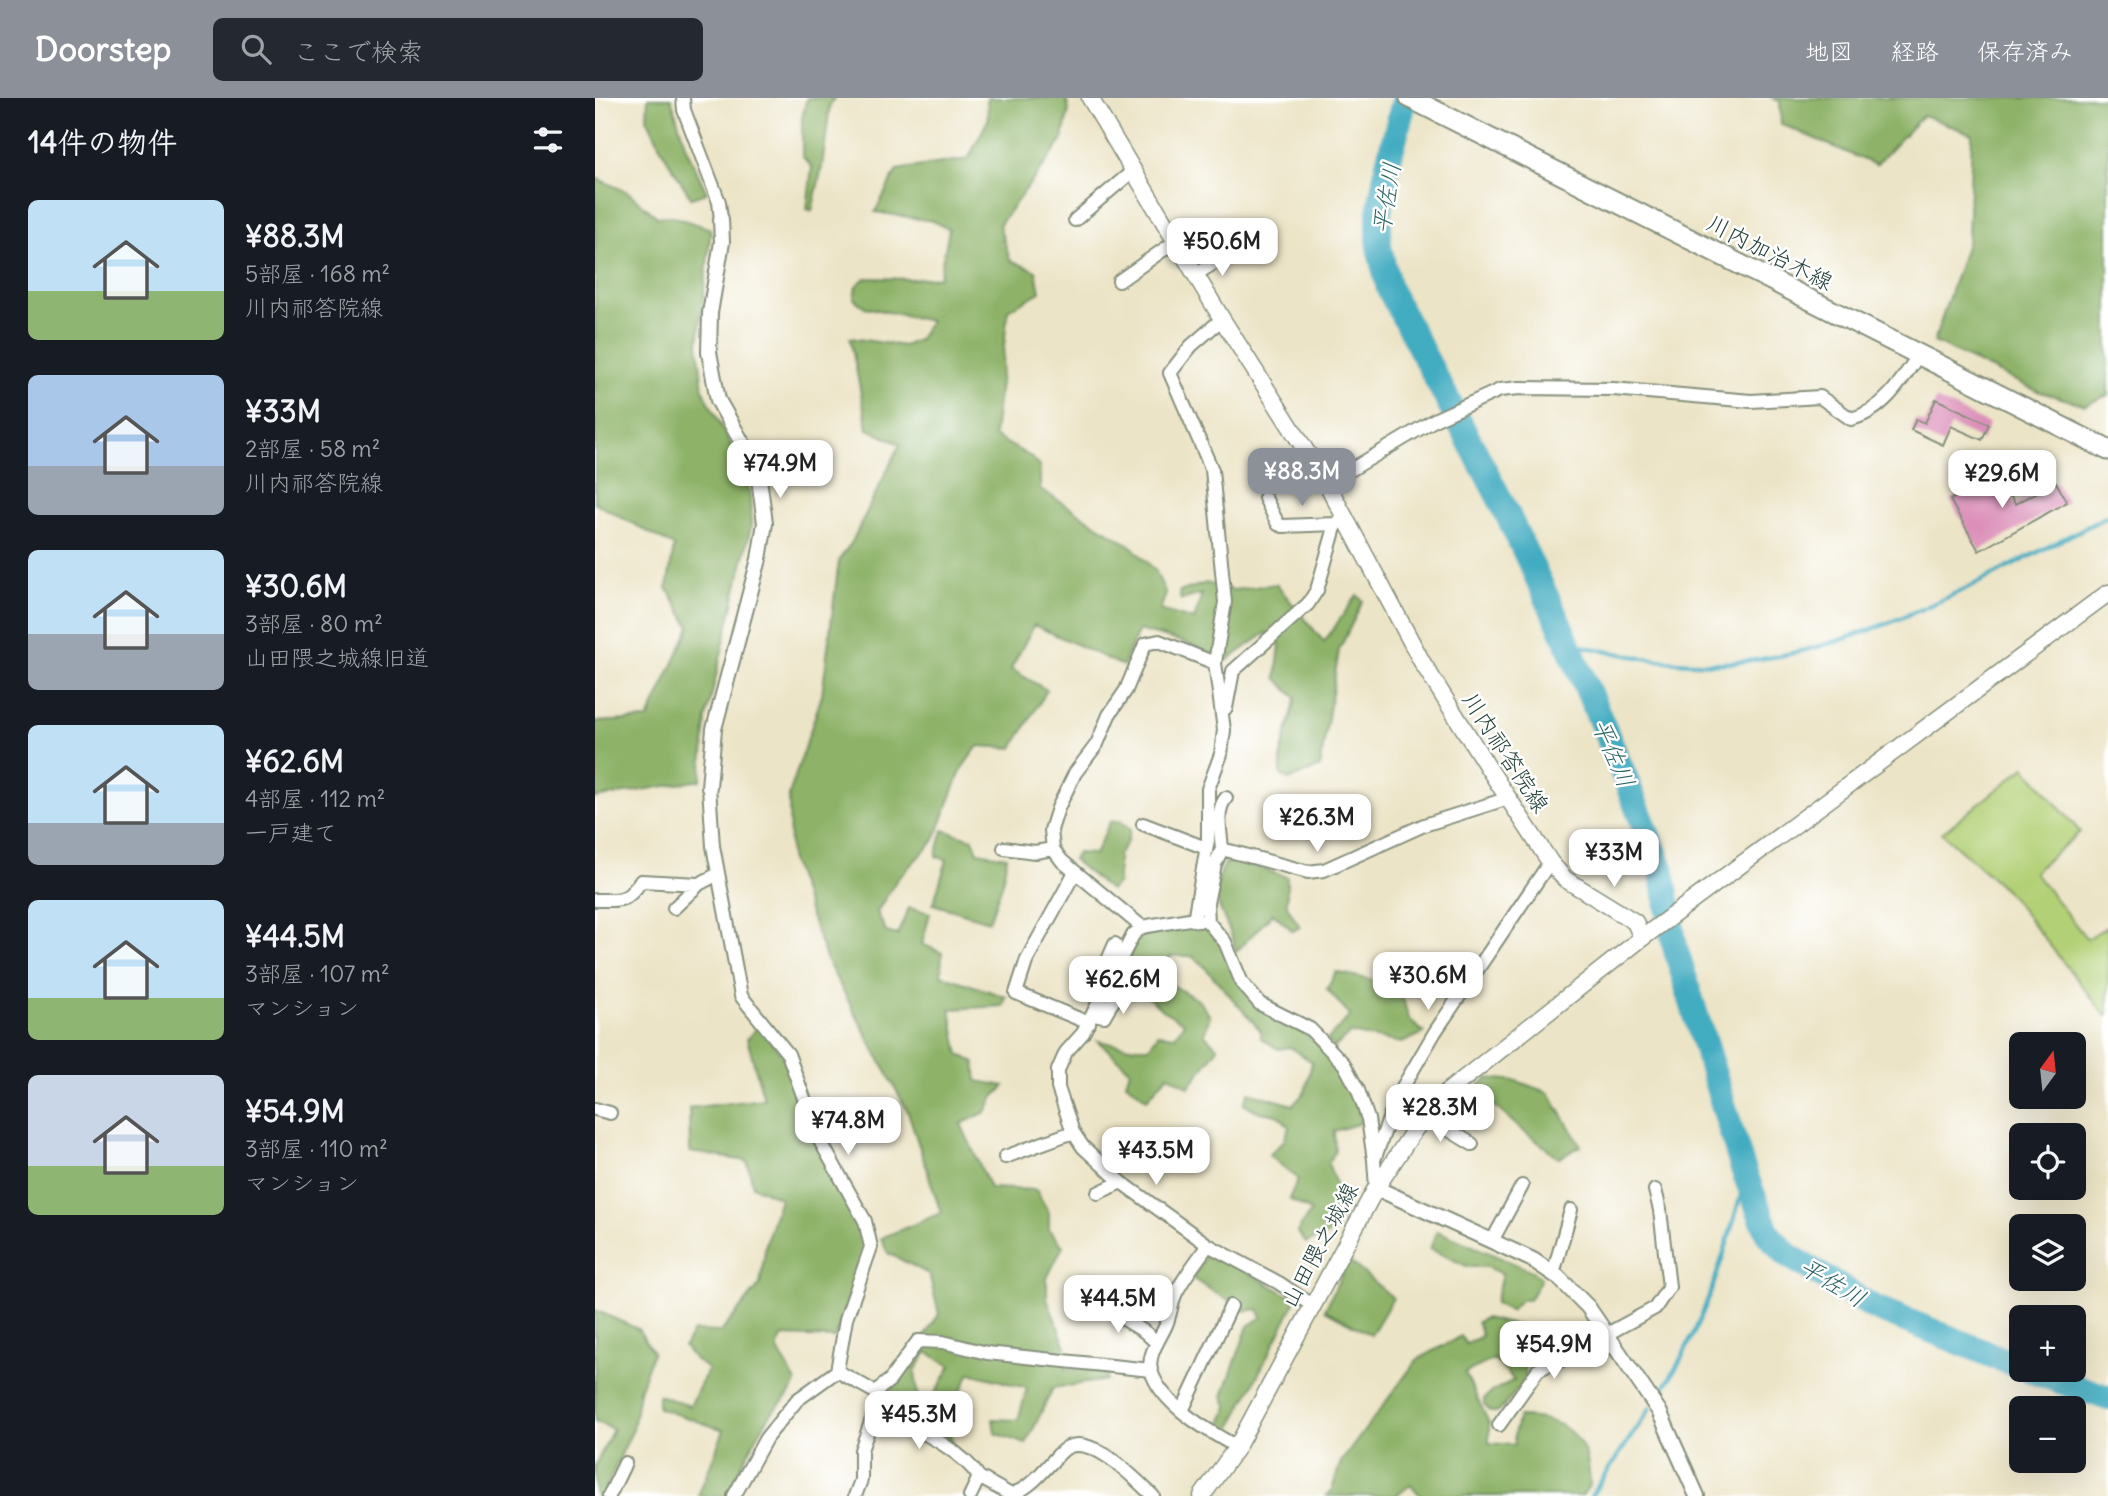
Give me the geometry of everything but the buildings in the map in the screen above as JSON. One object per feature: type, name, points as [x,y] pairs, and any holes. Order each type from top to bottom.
[{"type":"main road","name":"川内祁答院線","points":[[1090,98],[1222,319],[1327,484],[1340,521],[1422,662],[1550,862],[1565,879],[1635,922],[1642,938]]},
{"type":"main road","name":"川内加治木線","points":[[1410,98],[2108,450]]},
{"type":"main road","points":[[1642,938],[2108,593]]},
{"type":"main road","name":"山田隈之城線","points":[[1202,1496],[1237,1447],[1376,1188],[1415,1129],[1447,1093],[1642,938]]},
{"type":"street","points":[[683,98],[684,110],[719,202],[721,219],[723,242],[709,313],[709,352],[718,400],[758,471],[765,523],[759,559],[714,729],[709,788],[713,846],[741,996],[788,1054],[818,1137],[865,1221],[871,1247],[846,1319],[837,1371],[797,1400],[766,1438],[734,1496]]},
{"type":"street","points":[[1075,220],[1134,170]]},
{"type":"street","points":[[1119,281],[1176,241]]},
{"type":"street","points":[[1196,274],[1231,253]]},
{"type":"street","points":[[1222,319],[1191,346],[1170,373],[1212,470],[1225,602],[1215,663],[1224,730]]},
{"type":"street","points":[[1327,484],[1436,419],[1500,390],[1613,389],[1751,401],[1820,397],[1851,419],[1864,416],[1894,391],[1919,354]]},
{"type":"street","points":[[1201,921],[1207,789],[1221,754],[1227,693],[1233,671],[1308,604],[1317,590],[1340,521],[1283,526],[1278,524],[1265,498]]},
{"type":"street","points":[[1142,927],[1062,861],[1053,849],[1051,830],[1075,773],[1097,744],[1109,715],[1126,690],[1145,644],[1159,641],[1215,663]]},
{"type":"street","points":[[1201,921],[1215,864],[1222,849],[1220,812],[1221,803],[1226,798]]},
{"type":"street","points":[[1222,849],[1308,872],[1324,870],[1424,825],[1509,798]]},
{"type":"street","points":[[1143,824],[1206,848]]},
{"type":"street","points":[[1004,848],[1035,852],[1053,849]]},
{"type":"street","points":[[1374,1160],[1397,1097],[1429,1042],[1550,862]]},
{"type":"street","points":[[1075,872],[1027,959],[1016,993],[1091,1018],[1104,1016],[1115,997],[1125,987],[1139,981],[1155,980]]},
{"type":"street","points":[[674,908],[699,884],[718,874]]},
{"type":"street","points":[[595,900],[624,900],[641,881],[699,884]]},
{"type":"street","points":[[1313,1306],[1279,1283],[1208,1245],[1121,1182],[1083,1147],[1073,1132],[1058,1088],[1058,1070],[1066,1052],[1083,1033],[1133,936],[1142,927],[1201,921],[1225,942],[1242,983],[1260,1004],[1310,1028],[1344,1064],[1358,1090],[1367,1119],[1376,1188],[1533,1261],[1553,1274],[1588,1307],[1659,1411],[1697,1496]]},
{"type":"street","points":[[1107,987],[1101,976],[1115,944]]},
{"type":"street","points":[[595,1109],[610,1113]]},
{"type":"street","points":[[1426,1116],[1472,1144]]},
{"type":"street","points":[[1005,1157],[1073,1132]]},
{"type":"street","points":[[1098,1193],[1121,1182]]},
{"type":"street","points":[[1492,1241],[1522,1186]]},
{"type":"street","points":[[1499,1425],[1538,1370],[1611,1339],[1655,1308],[1669,1287],[1655,1190]]},
{"type":"street","points":[[1553,1274],[1571,1210]]},
{"type":"street","points":[[1208,1245],[1176,1294],[1153,1352],[1151,1370],[1165,1395],[1182,1411],[1200,1426],[1237,1447]]},
{"type":"street","points":[[1096,1302],[1145,1332],[1157,1343]]},
{"type":"street","points":[[1182,1411],[1231,1306]]},
{"type":"street","points":[[875,1392],[890,1380],[918,1341],[943,1342],[987,1353],[1151,1370]]},
{"type":"street","points":[[837,1371],[875,1392]]},
{"type":"street","points":[[855,1496],[860,1480],[861,1450],[876,1408],[875,1392]]},
{"type":"street","points":[[876,1408],[945,1447],[971,1466],[979,1477],[1011,1494],[1019,1492],[1034,1481],[1066,1447],[1078,1444],[1091,1447],[1126,1470],[1153,1496]]},
{"type":"street","points":[[609,1496],[625,1463]]},
{"type":"street","points":[[970,1496],[979,1477]]},
{"type":"green space","points":[[648,98],[671,98],[686,148],[707,193],[691,198],[664,154],[647,118]]},
{"type":"green space","points":[[807,98],[835,98],[830,104],[822,167],[812,211],[807,209],[812,167],[802,156],[802,118]]},
{"type":"green space","points":[[987,98],[1066,98],[1069,110],[1062,141],[999,225],[1010,260],[1036,271],[1040,292],[1008,310],[994,436],[1031,457],[1040,467],[1040,489],[1131,546],[1155,570],[1166,594],[1160,610],[1194,620],[1202,594],[1181,600],[1179,592],[1206,583],[1234,590],[1276,584],[1324,642],[1357,595],[1363,601],[1339,650],[1320,767],[1289,780],[1281,775],[1281,755],[1296,698],[1276,678],[1280,645],[1266,633],[1226,661],[1186,643],[1139,630],[1123,666],[1034,625],[1011,669],[1047,690],[1013,748],[978,746],[962,768],[934,841],[897,879],[877,912],[886,932],[897,935],[909,908],[930,913],[922,944],[942,953],[941,975],[1006,997],[1003,1006],[950,1009],[959,1055],[975,1062],[977,1081],[1005,1086],[993,1098],[986,1112],[961,1124],[990,1188],[1036,1190],[1049,1213],[1049,1230],[1063,1246],[1047,1278],[1047,1299],[1066,1347],[1066,1369],[1107,1371],[1107,1380],[1053,1388],[1026,1444],[995,1433],[993,1419],[1018,1420],[1027,1388],[970,1373],[946,1420],[953,1444],[918,1422],[951,1366],[927,1352],[915,1371],[918,1399],[906,1413],[894,1410],[886,1396],[939,1314],[929,1274],[888,1253],[881,1238],[941,1213],[908,1112],[827,961],[790,857],[789,795],[822,695],[839,560],[852,542],[900,444],[868,429],[850,338],[904,346],[919,339],[930,321],[865,307],[854,299],[856,286],[865,278],[940,277],[949,229],[933,221],[875,212],[897,170],[968,159],[988,120]]},
{"type":"green space","points":[[1771,98],[2108,98],[2108,395],[2085,405],[2037,391],[1934,342],[1968,240],[1972,134],[1923,115],[1876,165],[1781,124],[1780,101]]},
{"type":"green space","points":[[595,178],[628,192],[657,217],[672,216],[711,229],[698,344],[703,390],[735,453],[750,495],[751,527],[706,719],[701,780],[595,798],[595,722],[648,719],[690,627],[667,588],[674,546],[595,503]]},
{"type":"green space","points":[[2025,767],[2080,832],[2034,872],[2087,939],[2108,926],[2106,1016],[2006,890],[1942,833]]},
{"type":"green space","points":[[1120,821],[1130,830],[1127,842],[1118,855],[1118,883],[1110,890],[1073,860],[1077,853],[1095,854],[1110,822]]},
{"type":"green space","points":[[943,830],[973,839],[978,852],[1007,857],[1002,885],[989,921],[933,904],[947,860],[936,856]]},
{"type":"green space","points":[[1234,860],[1287,877],[1287,906],[1300,927],[1293,931],[1273,913],[1236,952],[1217,900],[1219,878],[1225,863]]},
{"type":"green space","points":[[1187,923],[1206,925],[1224,945],[1240,985],[1301,1030],[1337,1061],[1357,1099],[1361,1123],[1334,1131],[1335,1152],[1328,1163],[1342,1208],[1338,1224],[1327,1235],[1306,1243],[1297,1232],[1311,1211],[1289,1199],[1298,1179],[1269,1155],[1284,1141],[1289,1127],[1279,1116],[1260,1112],[1244,1104],[1249,1092],[1293,1105],[1305,1092],[1312,1062],[1290,1047],[1278,1049],[1261,1038],[1261,1031],[1202,964],[1191,956],[1171,956],[1155,975],[1198,1000],[1210,1016],[1204,1034],[1218,1048],[1189,1087],[1168,1075],[1147,1099],[1126,1083],[1130,1070],[1098,1041],[1130,1047],[1149,1047],[1158,1034],[1175,1036],[1184,1023],[1161,1009],[1148,997],[1148,984],[1109,991],[1142,931]]},
{"type":"green space","points":[[1336,972],[1399,986],[1409,1019],[1424,1033],[1402,1043],[1350,1033],[1334,1048],[1327,1040],[1350,1016],[1327,989]]},
{"type":"green space","points":[[759,1025],[784,1058],[859,1221],[866,1247],[835,1338],[783,1336],[777,1348],[796,1382],[794,1387],[763,1426],[727,1496],[698,1496],[724,1430],[658,1408],[658,1395],[690,1406],[708,1369],[684,1347],[693,1331],[721,1332],[760,1285],[766,1243],[780,1198],[753,1186],[747,1161],[690,1152],[689,1108],[764,1099],[747,1039]]},
{"type":"green space","points":[[1488,1078],[1517,1081],[1549,1093],[1581,1146],[1559,1158],[1475,1089]]},
{"type":"green space","points":[[1437,1231],[1532,1271],[1541,1279],[1529,1300],[1520,1300],[1510,1311],[1495,1303],[1502,1274],[1487,1267],[1469,1267],[1430,1249]]},
{"type":"green space","points":[[1209,1250],[1296,1300],[1229,1432],[1220,1425],[1228,1407],[1223,1396],[1248,1326],[1262,1317],[1258,1309],[1245,1311],[1193,1279]]},
{"type":"green space","points":[[1348,1260],[1393,1298],[1371,1335],[1325,1310]]},
{"type":"green space","points":[[595,1310],[638,1329],[653,1352],[639,1391],[633,1429],[602,1496],[595,1496],[595,1466],[613,1429],[595,1421]]},
{"type":"green space","points":[[1485,1318],[1527,1328],[1536,1344],[1523,1365],[1527,1378],[1499,1412],[1491,1412],[1484,1405],[1484,1399],[1491,1392],[1514,1380],[1494,1359],[1465,1373],[1489,1423],[1489,1443],[1515,1445],[1514,1434],[1519,1417],[1541,1419],[1560,1425],[1576,1437],[1587,1459],[1590,1484],[1582,1496],[1421,1496],[1411,1485],[1395,1496],[1326,1496],[1331,1492],[1341,1462],[1417,1360],[1461,1336],[1466,1344],[1482,1336],[1477,1322]]},
{"type":"waterway","name":"平佐川","points":[[1405,98],[1388,163],[1379,213],[1379,247],[1389,289],[1503,505],[1562,630],[1624,775],[1662,871],[1675,947],[1742,1166],[1768,1234],[1786,1254],[1873,1307],[2009,1362]]},
{"type":"waterway","points":[[1568,643],[1685,663],[1725,663],[1776,657],[1825,645],[1923,609],[2108,516]]},
{"type":"waterway","points":[[1656,1400],[1673,1374],[1700,1320],[1721,1263],[1746,1176]]},
{"type":"waterway","name":"平佐川","points":[[2063,1382],[2108,1398]]},
{"type":"waterway","points":[[1591,1496],[1651,1407]]}]
